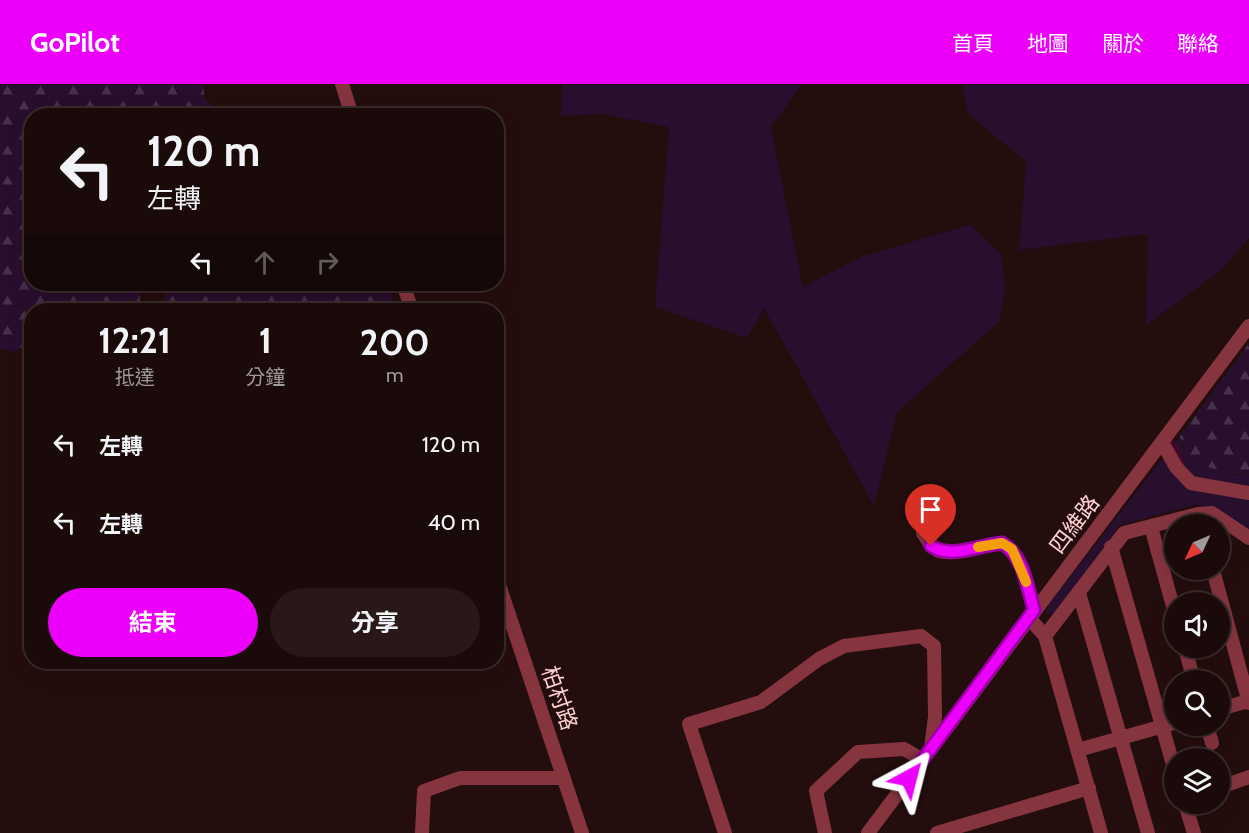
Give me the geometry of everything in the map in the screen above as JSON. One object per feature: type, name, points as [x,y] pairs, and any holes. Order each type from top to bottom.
[{"type":"street","points":[[342,84],[350,108]]},
{"type":"street","name":"四維路","points":[[868,833],[1249,326]]},
{"type":"street","points":[[1162,442],[1176,467],[1191,483],[1249,493]]},
{"type":"street","points":[[1045,636],[1124,533],[1164,525]]},
{"type":"street","points":[[1230,525],[1249,538]]},
{"type":"street","points":[[1151,527],[1169,592]]},
{"type":"street","points":[[923,533],[931,546],[939,551],[952,552],[1002,543],[1012,549],[1023,573],[1031,614],[1045,636],[1101,833]]},
{"type":"street","points":[[1111,547],[1164,712]]},
{"type":"street","points":[[1216,580],[1249,702],[1230,707]]},
{"type":"street","points":[[1078,593],[1148,833]]},
{"type":"street","name":"柏村路","points":[[504,600],[582,833]]},
{"type":"street","points":[[725,833],[689,724],[761,702],[819,659],[844,646],[921,636],[934,646],[935,717],[927,756],[904,749],[858,752],[816,791],[825,833]]},
{"type":"street","points":[[1078,750],[1164,725]]},
{"type":"street","points":[[1210,736],[1212,743]]},
{"type":"street","points":[[1230,784],[1249,777]]},
{"type":"street","points":[[422,833],[424,791],[460,778],[564,778]]},
{"type":"street","points":[[937,833],[1089,788]]},
{"type":"street","points":[[1188,814],[1194,833]]},
{"type":"green space","points":[[0,84],[203,84],[205,101],[217,108],[24,108],[24,291],[140,291],[140,303],[24,303],[24,346],[14,352],[0,348]]},
{"type":"green space","points":[[562,84],[802,84],[771,127],[803,287],[860,257],[970,225],[1001,254],[1005,287],[1000,321],[897,412],[874,506],[764,308],[747,338],[655,307],[669,127],[601,114],[561,116]]},
{"type":"green space","points":[[962,84],[1249,84],[1249,238],[1223,269],[1146,325],[1148,234],[1019,250],[1026,162],[968,114]]},
{"type":"green space","points":[[390,291],[394,303],[164,303],[166,292]]},
{"type":"green space","points":[[1249,343],[1249,475],[1228,473],[1197,461],[1183,446],[1180,436]]},
{"type":"green space","points":[[1180,436],[1181,446],[1232,475],[1249,475],[1249,534],[1230,521],[1230,514],[1221,514],[1212,508],[1195,505],[1120,525],[1059,611],[1050,614],[1046,612],[1049,604]]},
{"type":"waterway","points":[[1169,438],[1177,448],[1183,466]]},
{"type":"slow traffic","points":[[978,547],[1002,543],[1012,549],[1026,582]]},
{"type":"route","points":[[909,778],[1034,610],[1023,573],[1012,549],[1002,543],[952,552],[939,551],[931,546]]}]
